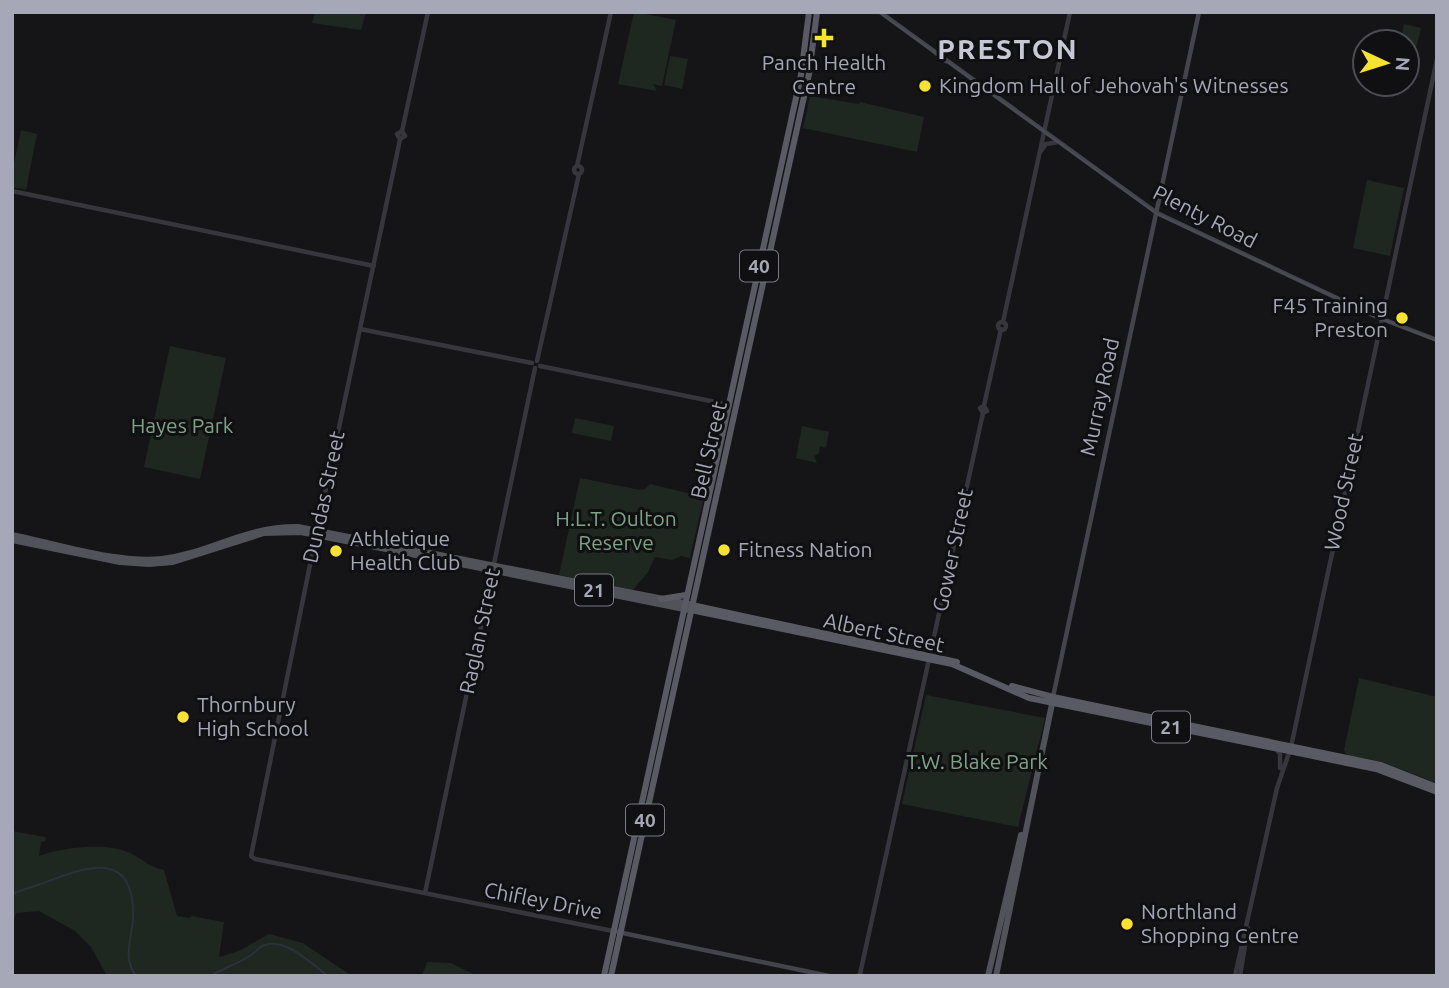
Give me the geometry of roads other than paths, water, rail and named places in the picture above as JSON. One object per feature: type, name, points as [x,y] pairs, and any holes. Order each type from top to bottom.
[{"type":"highway","name":"Bell Street","points":[[644,808],[684,602],[803,64],[808,23],[813,12]]},
{"type":"highway","name":"Bell Street","points":[[611,976],[617,932],[635,847],[670,707],[809,74],[815,33],[813,12]]},
{"type":"highway","points":[[808,23],[815,33]]},
{"type":"highway","points":[[693,565],[704,555]]},
{"type":"highway","points":[[661,599],[684,602]]},
{"type":"highway","name":"Albert Street","points":[[692,607],[929,657],[1053,700],[1388,770],[1437,790]]},
{"type":"highway","points":[[662,706],[670,707]]},
{"type":"highway","name":"Albert Street","points":[[1225,736],[1290,750]]},
{"type":"highway","name":"Bell Street","points":[[604,976],[617,932]]},
{"type":"main road","name":"Plenty Road","points":[[880,12],[1157,213],[1380,318],[1437,340]]},
{"type":"main road","name":"Murray Road","points":[[988,976],[1053,700],[1199,12]]},
{"type":"main road","name":"21","points":[[12,538],[120,562],[149,564],[183,559],[264,533],[317,532]]},
{"type":"main road","name":"Albert Street","points":[[317,532],[628,595],[684,602],[692,607]]},
{"type":"main road","name":"Albert Street","points":[[649,599],[661,599]]},
{"type":"main road","name":"Murray Road","points":[[996,976],[1013,876]]},
{"type":"main road","name":"Chifley Drive","points":[[617,932],[829,976]]},
{"type":"street","name":"Dundas Street","points":[[251,856],[400,139],[397,134],[402,131],[428,12]]},
{"type":"street","name":"Raglan Street","points":[[425,893],[577,174],[582,171],[579,167],[581,155],[611,12]]},
{"type":"street","points":[[1040,153],[1070,12]]},
{"type":"street","name":"Wood Street","points":[[1238,976],[1249,934],[1248,923],[1280,776],[1290,750],[1437,59]]},
{"type":"street","points":[[1040,153],[1046,144],[1058,142]]},
{"type":"street","name":"Gower Street","points":[[860,975],[983,413],[987,411],[984,406],[1000,329],[1006,326],[1003,322],[1040,153]]},
{"type":"street","points":[[12,191],[373,266]]},
{"type":"street","points":[[360,329],[729,403],[736,410]]},
{"type":"street","points":[[1276,749],[1280,754],[1280,776]]},
{"type":"street","name":"Chifley Drive","points":[[251,856],[255,859],[617,932]]},
{"type":"waterway","points":[[12,894],[88,869],[116,871],[125,880],[132,895],[129,962],[136,976]]},
{"type":"waterway","points":[[211,976],[247,958],[263,946],[273,944],[298,953],[328,976]]},
{"type":"tram line","points":[[879,12],[1157,214],[1377,317],[1437,341]]},
{"type":"place","name":"Panch Health Centre","points":[[824,38]]},
{"type":"place","name":"Kingdom Hall of Jehovah's Witnesses","points":[[925,86]]},
{"type":"place","name":"F45 Training Preston","points":[[1402,318]]},
{"type":"place","name":"Fitness Nation","points":[[724,550]]},
{"type":"place","name":"Athletique Health Club","points":[[336,551]]},
{"type":"place","name":"Thornbury High School","points":[[183,717]]},
{"type":"place","name":"Northland Shopping Centre","points":[[1127,924]]},
{"type":"district","name":"PRESTON","points":[[1008,49]]},
{"type":"park label","name":"Hayes Park","points":[[182,426]]},
{"type":"park label","name":"H.L.T. Oulton Reserve","points":[[616,531]]},
{"type":"park label","name":"T.W. Blake Park","points":[[977,762]]}]
